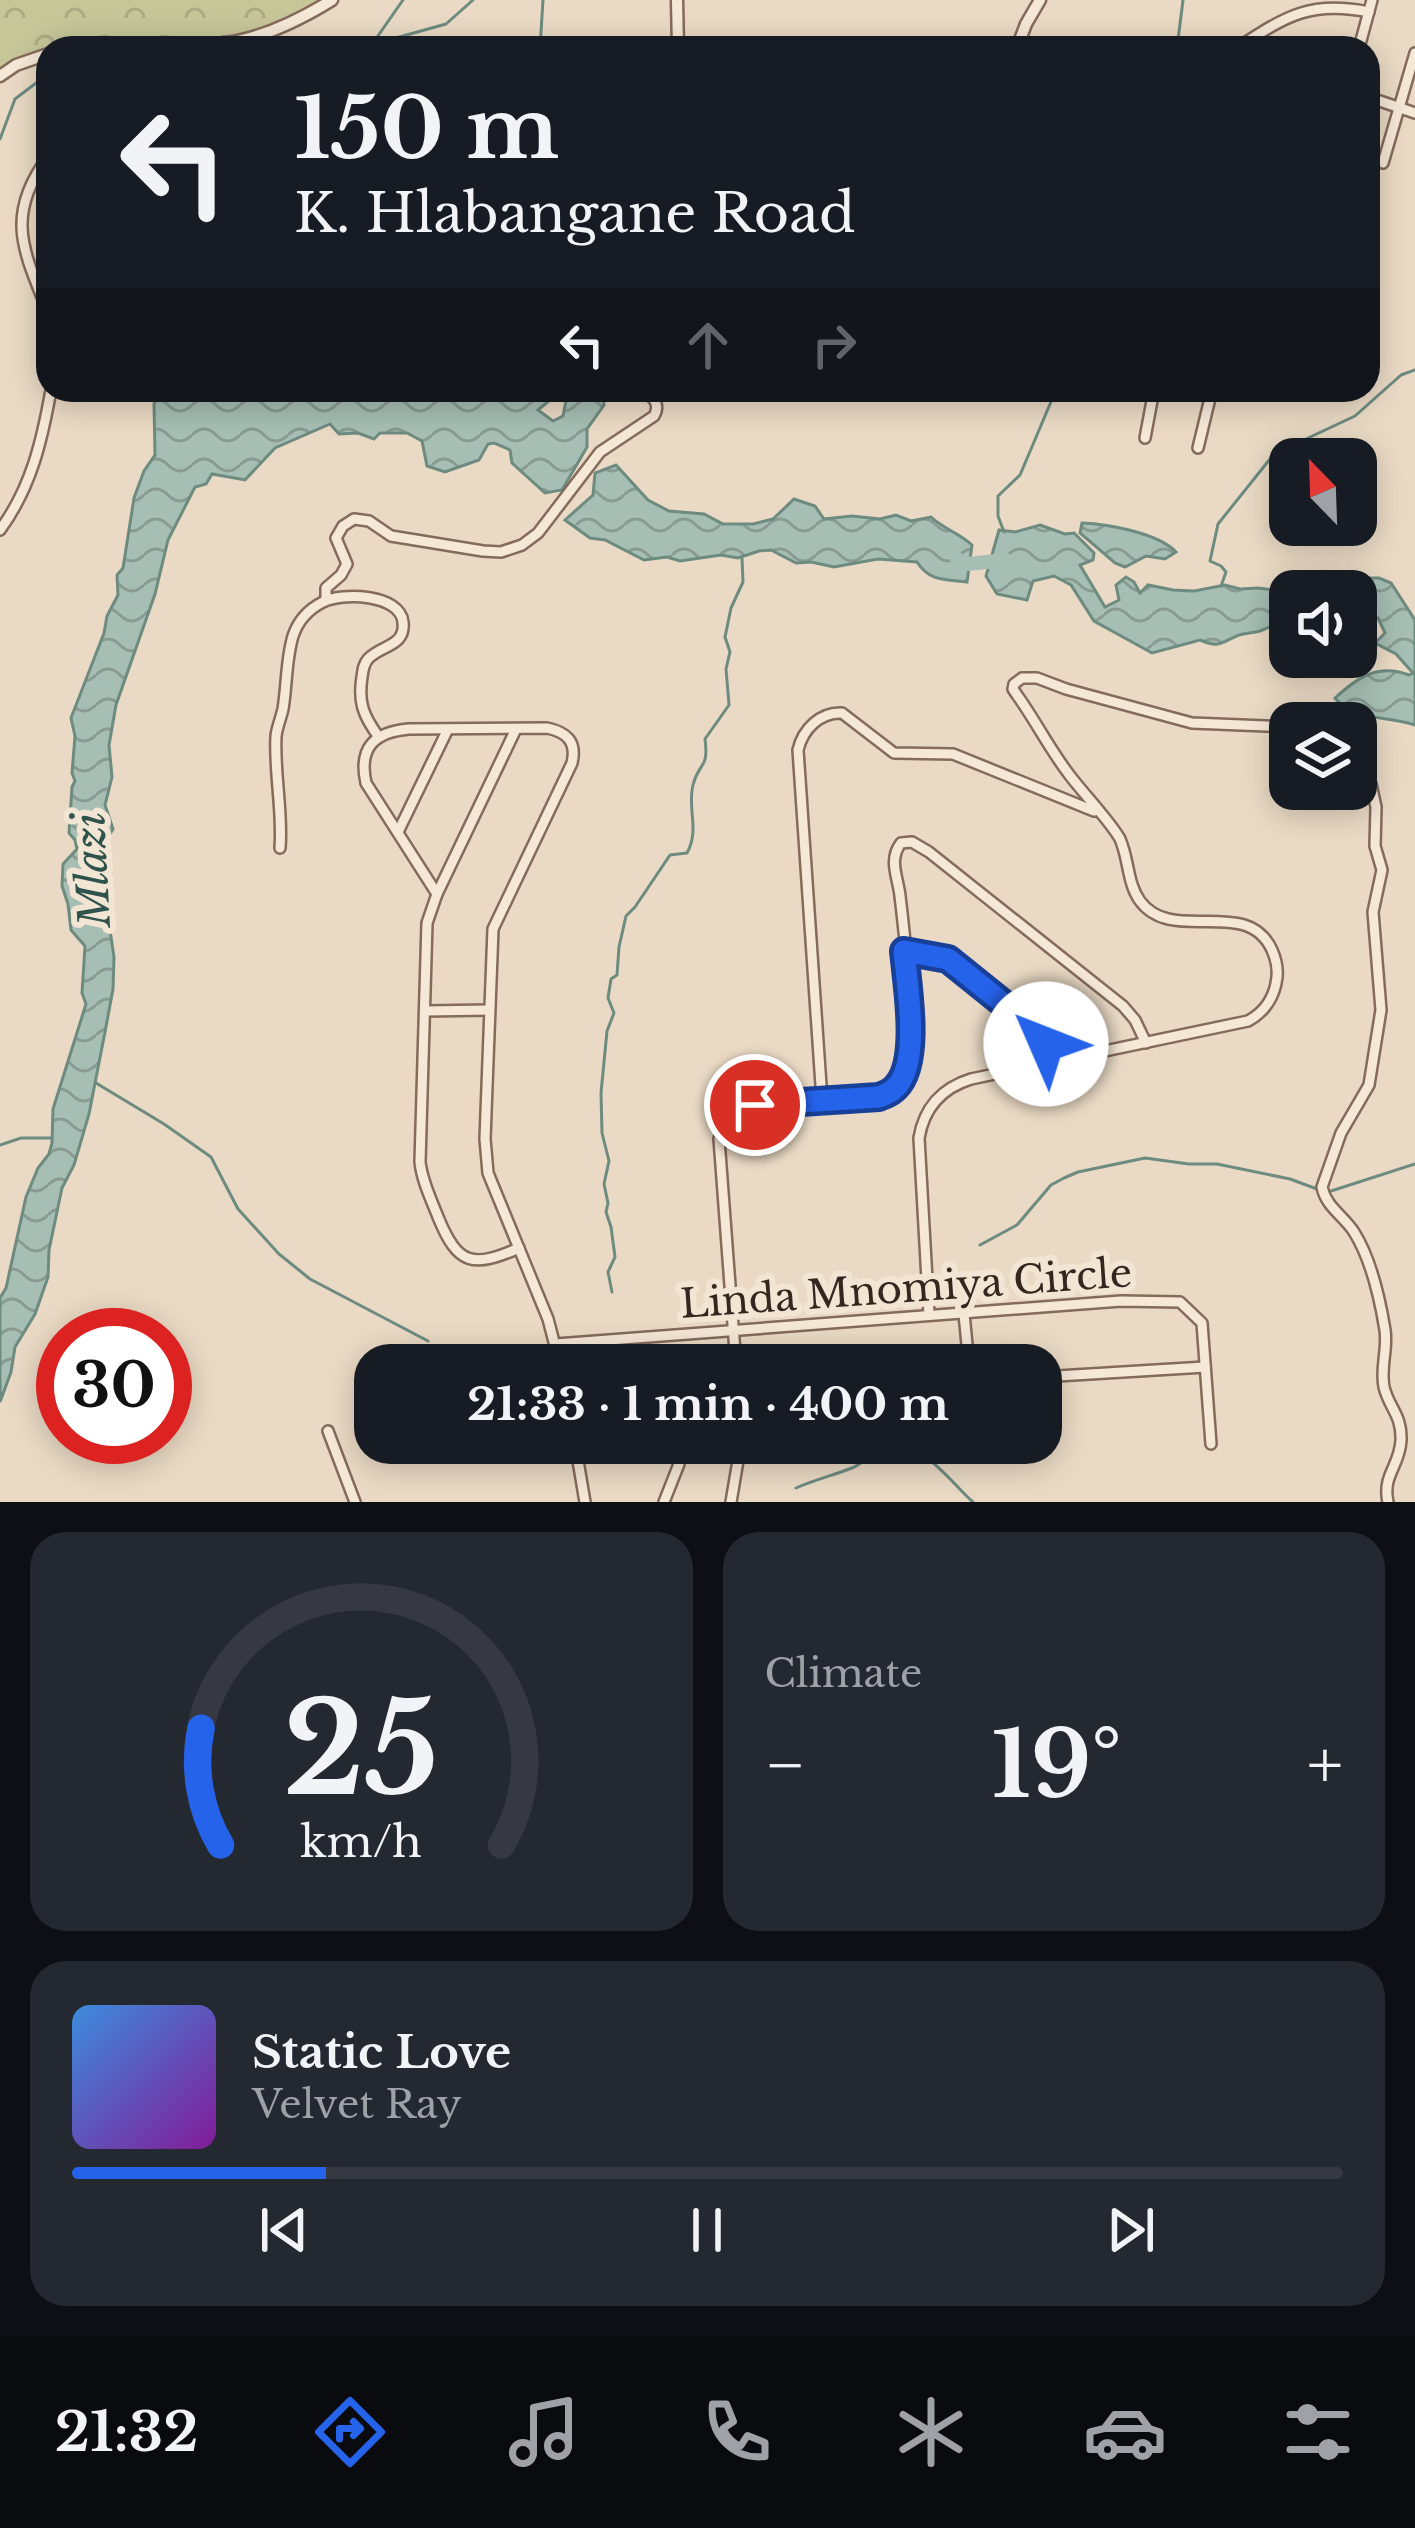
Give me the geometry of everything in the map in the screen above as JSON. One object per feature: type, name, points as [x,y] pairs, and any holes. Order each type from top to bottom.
[{"type":"street","points":[[249,36],[291,22],[332,0]]},
{"type":"street","points":[[676,0],[678,36]]},
{"type":"street","points":[[1022,36],[1040,0]]},
{"type":"street","points":[[1255,36],[1310,6],[1335,4],[1371,6],[1362,36]]},
{"type":"street","points":[[1384,163],[1415,52]]},
{"type":"street","points":[[0,76],[36,58]]},
{"type":"street","points":[[1380,101],[1415,113]]},
{"type":"street","points":[[36,178],[26,196],[21,231],[36,285]]},
{"type":"street","points":[[0,530],[28,483],[49,402]]},
{"type":"street","points":[[326,600],[326,588],[347,564],[336,538],[350,520],[369,521],[391,536],[494,552],[513,548],[538,532],[611,442],[652,419],[654,402]]},
{"type":"street","points":[[1145,438],[1152,402]]},
{"type":"street","points":[[1198,448],[1209,402]]},
{"type":"street","points":[[280,848],[276,736],[291,642],[303,618],[326,600],[367,597],[391,604],[402,615],[398,640],[370,657],[363,668],[361,710],[378,736]]},
{"type":"street","points":[[929,1315],[919,1138],[924,1119],[940,1095],[957,1083],[1234,1025],[1255,1018],[1274,994],[1277,962],[1263,936],[1246,925],[1175,920],[1149,911],[1134,889],[1121,842],[1064,768],[1013,686],[1019,679],[1036,678],[1192,723],[1269,726]]},
{"type":"street","points":[[822,1100],[798,750],[808,729],[826,714],[842,713],[893,753],[953,754],[1099,813]]},
{"type":"street","points":[[437,894],[364,777],[365,757],[378,736],[398,730],[547,728],[562,732],[572,742],[574,757],[493,928],[484,1157],[556,1344]]},
{"type":"street","points":[[398,832],[448,729]]},
{"type":"street","points":[[516,729],[428,922],[420,1162],[448,1241],[464,1258],[493,1259],[519,1248]]},
{"type":"street","points":[[1376,810],[1375,846],[1382,870],[1373,912],[1382,1010],[1369,1085],[1341,1133],[1322,1187],[1331,1208],[1351,1227],[1361,1246],[1385,1332],[1383,1382],[1401,1436],[1397,1460],[1386,1481],[1388,1502]]},
{"type":"street","points":[[734,1344],[719,1139],[723,1125],[748,1106],[879,1097],[899,1084],[910,1028],[894,866],[901,843],[929,852],[1128,1010],[1146,1043]]},
{"type":"street","points":[[904,951],[948,959],[1040,1033],[1052,1062]]},
{"type":"street","points":[[426,1011],[489,1010]]},
{"type":"street","name":"Linda Mnomiya Circle","points":[[556,1344],[1121,1301],[1180,1302],[1202,1323],[1211,1444]]},
{"type":"street","points":[[964,1314],[967,1344]]},
{"type":"street","points":[[1062,1375],[1205,1367]]},
{"type":"street","points":[[328,1431],[355,1502]]},
{"type":"street","points":[[578,1464],[585,1502]]},
{"type":"street","points":[[664,1502],[679,1464]]},
{"type":"street","points":[[731,1502],[737,1464]]},
{"type":"green space","points":[[0,0],[330,0],[244,36],[36,36],[36,59],[0,76]]},
{"type":"water","points":[[155,402],[548,402],[538,410],[553,421],[563,416],[566,402],[604,402],[587,429],[587,447],[562,490],[545,493],[512,463],[510,450],[494,443],[488,444],[479,460],[445,472],[427,466],[422,441],[407,433],[380,433],[374,439],[358,433],[339,434],[330,424],[275,448],[245,480],[212,474],[206,484],[195,487],[168,540],[155,594],[116,705],[109,745],[112,777],[105,805],[113,829],[99,882],[114,957],[113,989],[89,1114],[62,1188],[48,1277],[35,1314],[15,1347],[0,1402],[0,1298],[26,1197],[49,1154],[53,1109],[86,1004],[82,993],[85,946],[71,930],[62,886],[63,864],[77,849],[69,833],[75,781],[71,718],[118,595],[117,575],[123,568],[134,498],[155,455]]},
{"type":"water","points":[[616,465],[648,500],[669,511],[704,514],[723,524],[773,519],[794,499],[815,506],[824,519],[896,515],[911,521],[931,517],[972,545],[967,582],[932,576],[917,562],[878,559],[834,567],[796,563],[771,550],[738,558],[644,560],[605,540],[590,538],[565,520],[593,495],[595,473]]},
{"type":"water","points":[[1082,523],[1145,535],[1176,552],[1165,559],[1146,556],[1125,567],[1080,533]]},
{"type":"water","points":[[1040,525],[1074,533],[1094,553],[1093,560],[1080,565],[1105,607],[1119,600],[1116,585],[1126,577],[1140,593],[1148,585],[1194,591],[1225,585],[1258,588],[1269,589],[1269,627],[1221,643],[1200,640],[1152,653],[1094,621],[1071,585],[1054,576],[1033,581],[1027,600],[997,594],[986,576],[999,530],[1015,532]]},
{"type":"water","points":[[1379,578],[1391,583],[1415,620],[1415,725],[1377,717],[1377,702],[1339,702],[1335,698],[1361,678],[1377,678],[1377,672],[1413,673],[1396,654],[1377,644],[1385,633],[1378,618]]},
{"type":"waterway","points":[[378,36],[403,0]]},
{"type":"waterway","points":[[403,36],[446,24],[473,0]]},
{"type":"waterway","points":[[541,36],[543,0]]},
{"type":"waterway","points":[[1178,36],[1183,0]]},
{"type":"waterway","points":[[0,139],[15,99],[36,83]]},
{"type":"waterway","points":[[1380,394],[1401,375],[1415,370]]},
{"type":"waterway","points":[[1004,532],[998,496],[1020,475],[1051,402]]},
{"type":"waterway","points":[[1221,586],[1226,572],[1210,561],[1218,524],[1274,454],[1355,416],[1371,402]]},
{"type":"waterway","points":[[612,1292],[608,1272],[615,1257],[606,1212],[604,1184],[609,1161],[602,1133],[601,1093],[607,1031],[614,1013],[608,998],[611,979],[617,975],[626,916],[670,855],[687,853],[691,844],[692,794],[705,761],[705,739],[729,705],[726,669],[730,652],[725,637],[743,582],[742,558]]},
{"type":"waterway","name":"Mlazi","points":[[957,559],[968,564],[1006,560]]},
{"type":"waterway","points":[[96,1083],[211,1157],[238,1209],[279,1254],[310,1279],[428,1341]]},
{"type":"waterway","points":[[0,1145],[21,1138],[51,1138]]},
{"type":"waterway","points":[[980,1245],[1017,1225],[1051,1185],[1064,1178],[1145,1158],[1217,1164],[1317,1189]]},
{"type":"waterway","points":[[1331,1191],[1415,1164]]},
{"type":"waterway","points":[[796,1488],[852,1468],[885,1447],[898,1446],[923,1455],[973,1502]]},
{"type":"route","points":[[755,1105],[879,1097],[896,1088],[907,1061],[910,1028],[904,951],[948,959],[1040,1033],[1046,1044]]}]
